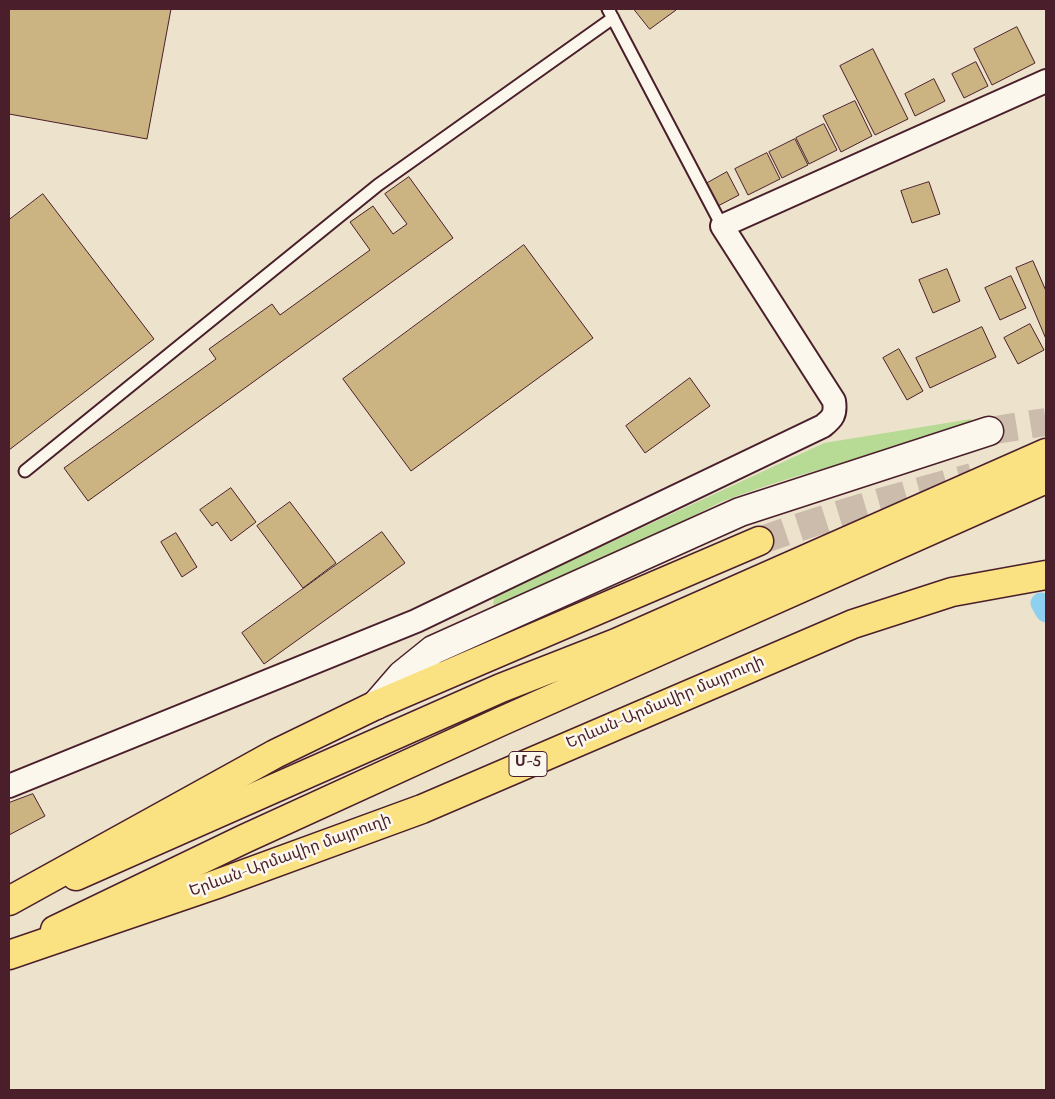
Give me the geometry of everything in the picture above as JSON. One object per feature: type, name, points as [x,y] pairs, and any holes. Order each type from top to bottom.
[{"type":"main road","points":[[9,906],[501,688],[616,643],[1046,453]]},
{"type":"main road","points":[[9,954],[244,839],[502,720],[1046,479]]},
{"type":"main road","points":[[9,901],[275,754],[376,705],[759,541]]},
{"type":"main road","name":"Երևան-Արմավիր մայրուղի","points":[[9,954],[217,884],[422,809],[854,624],[952,592],[1046,575]]},
{"type":"street","points":[[9,786],[416,621],[823,426],[833,418],[836,410],[834,401],[722,226],[1046,81]]},
{"type":"street","points":[[376,705],[402,675],[433,650],[740,512],[989,430]]},
{"type":"street","points":[[1001,500],[1046,487]]},
{"type":"street","points":[[416,621],[433,650]]},
{"type":"lane","points":[[25,471],[378,185],[610,13],[722,226]]},
{"type":"green space","points":[[971,419],[971,430],[814,471],[721,502],[503,611],[495,607],[493,603],[495,596],[824,443]]},
{"type":"building","points":[[9,9],[171,9],[147,139],[9,114]]},
{"type":"building","points":[[634,9],[676,9],[676,10],[650,29]]},
{"type":"building","points":[[1017,27],[1035,63],[992,85],[974,49]]},
{"type":"building","points":[[873,49],[908,119],[875,135],[840,66]]},
{"type":"building","points":[[976,62],[988,86],[964,98],[952,74]]},
{"type":"building","points":[[934,79],[945,101],[915,116],[905,94]]},
{"type":"building","points":[[855,101],[872,136],[841,152],[823,116]]},
{"type":"building","points":[[824,124],[837,150],[809,164],[796,138]]},
{"type":"building","points":[[795,139],[808,165],[782,178],[769,152]]},
{"type":"building","points":[[767,153],[780,179],[748,195],[735,169]]},
{"type":"building","points":[[727,172],[739,195],[716,207],[704,185]]},
{"type":"building","points":[[409,177],[453,238],[88,501],[64,468],[216,359],[209,349],[272,304],[280,315],[370,250],[350,222],[373,206],[393,234],[407,224],[385,194]]},
{"type":"building","points":[[929,182],[940,214],[912,223],[901,191]]},
{"type":"building","points":[[43,194],[154,339],[9,450],[9,220]]},
{"type":"building","points":[[524,245],[593,338],[411,471],[343,379]]},
{"type":"building","points":[[1033,261],[1046,291],[1046,339],[1016,268]]},
{"type":"building","points":[[947,269],[960,301],[933,313],[919,280]]},
{"type":"building","points":[[1011,276],[1026,308],[1000,320],[985,288]]},
{"type":"building","points":[[1030,324],[1044,350],[1018,364],[1004,338]]},
{"type":"building","points":[[982,327],[996,357],[930,388],[916,358]]},
{"type":"building","points":[[899,349],[923,391],[907,400],[883,358]]},
{"type":"building","points":[[690,378],[710,406],[645,453],[626,426]]},
{"type":"building","points":[[231,488],[256,522],[231,541],[217,522],[212,526],[200,510]]},
{"type":"building","points":[[290,502],[336,563],[303,588],[257,526]]},
{"type":"building","points":[[382,532],[405,563],[264,664],[242,633]]},
{"type":"building","points":[[176,533],[197,567],[182,577],[161,542]]},
{"type":"building","points":[[33,794],[45,816],[9,835],[9,803]]},
{"type":"waterway","points":[[1041,603],[1046,612]]},
{"type":"tunnel","points":[[989,431],[1046,422]]},
{"type":"tunnel","points":[[759,541],[865,507],[972,477]]}]
